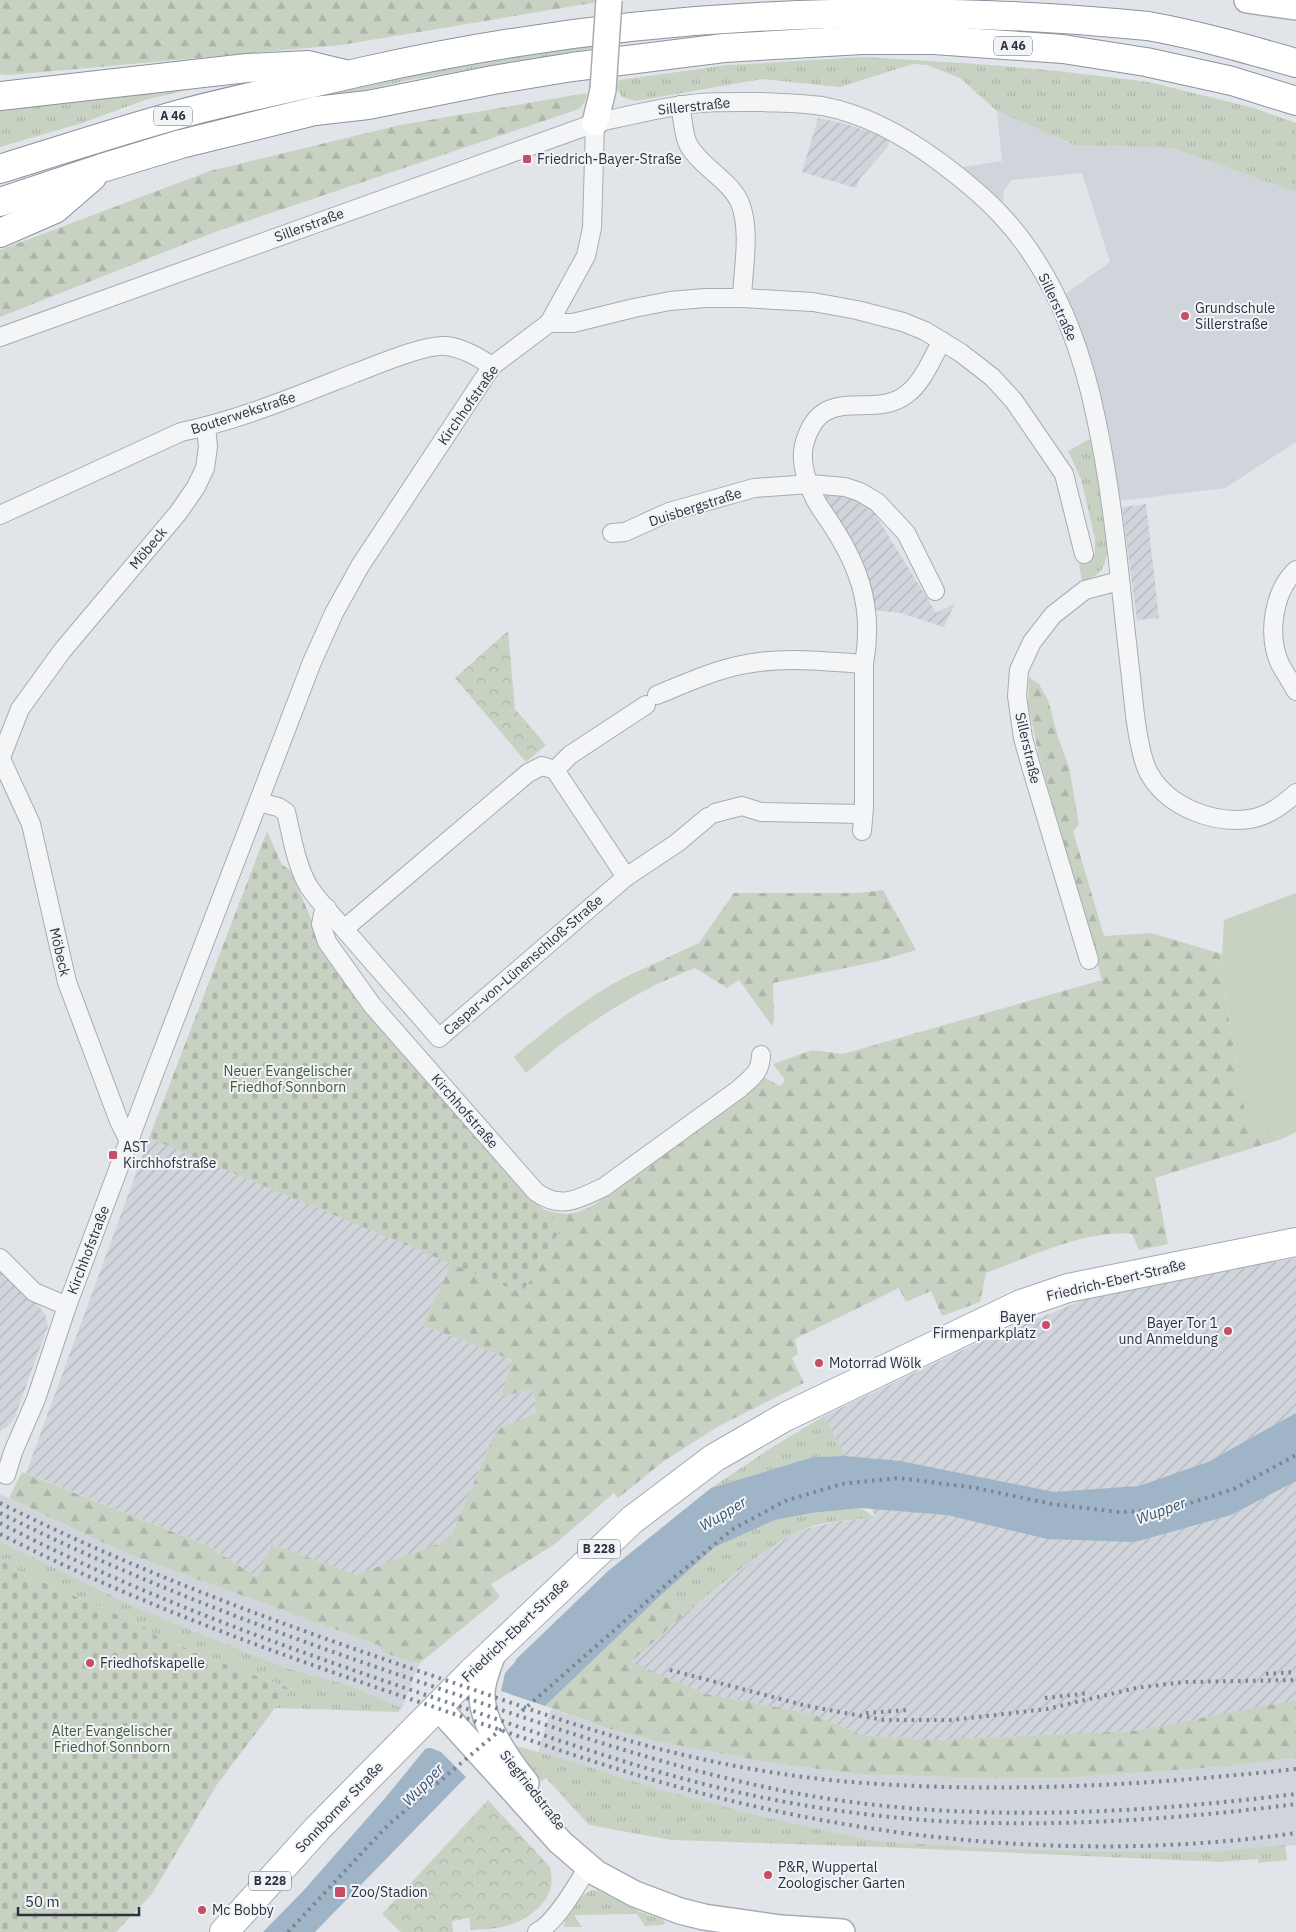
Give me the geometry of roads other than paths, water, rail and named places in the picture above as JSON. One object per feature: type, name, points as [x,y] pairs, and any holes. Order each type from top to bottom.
[{"type":"main road","name":"A 46","points":[[0,169],[185,113],[459,50],[578,29],[753,8],[864,4],[998,8],[1095,18],[1150,27],[1195,36],[1296,63]]},
{"type":"main road","name":"A 46","points":[[0,202],[181,144],[315,111],[368,105],[493,80],[572,67],[695,51],[760,45],[862,40],[925,40],[1063,49],[1146,62],[1232,81],[1296,101]]},
{"type":"main road","points":[[0,96],[247,68],[308,65],[349,75]]},
{"type":"main road","points":[[0,84],[64,88]]},
{"type":"main road","points":[[0,232],[55,208],[102,168]]},
{"type":"main road","name":"Friedrich-Ebert-Straße","points":[[443,1712],[494,1652],[632,1520],[714,1458],[785,1417],[1021,1304],[1060,1291],[1296,1242]]},
{"type":"main road","name":"Sonnborner Straße","points":[[224,1932],[317,1829],[443,1712]]},
{"type":"street","name":"Kirchhofstraße","points":[[6,1475],[7,1450],[36,1399],[67,1306],[129,1141],[312,662],[334,613],[360,566],[492,366],[549,323],[586,256],[592,228],[595,123],[603,90],[609,0]]},
{"type":"street","points":[[1247,0],[1296,7]]},
{"type":"street","name":"Sillerstraße","points":[[0,336],[595,123],[680,105],[719,101],[798,104],[824,107],[876,122],[918,146],[965,181],[1000,214],[1026,247],[1050,283],[1078,349],[1096,415],[1109,487],[1139,742],[1150,775],[1166,795],[1187,808],[1215,818],[1248,820],[1256,818],[1285,804],[1296,793]]},
{"type":"street","points":[[680,105],[688,145],[700,162],[726,185],[740,201],[746,222],[742,298]]},
{"type":"street","points":[[549,323],[572,323],[670,301],[705,298],[742,298],[813,302],[857,310],[903,322],[925,331],[961,353],[998,383],[1014,401],[1064,474],[1084,554]]},
{"type":"street","points":[[555,770],[570,755],[651,700],[713,672],[760,662],[807,660],[864,664],[868,645],[868,615],[863,588],[842,538],[813,499],[810,484],[803,467],[803,449],[807,434],[815,420],[826,411],[839,406],[891,403],[906,395],[919,381],[942,341]]},
{"type":"street","name":"Bouterwekstraße","points":[[0,515],[181,432],[206,427],[310,391],[395,358],[430,348],[446,346],[468,352],[492,366]]},
{"type":"street","name":"Möbeck","points":[[129,1141],[119,1121],[67,982],[31,824],[0,760],[20,709],[62,651],[178,512],[196,487],[205,468],[208,448],[206,427]]},
{"type":"street","name":"Duisbergstraße","points":[[612,533],[625,532],[669,512],[754,488],[810,484],[845,487],[860,492],[877,502],[906,533],[935,591]]},
{"type":"street","points":[[1296,570],[1290,575],[1279,598],[1274,618],[1273,638],[1280,663],[1296,691]]},
{"type":"street","name":"Sillerstraße","points":[[1089,960],[1023,738],[1016,696],[1019,670],[1032,642],[1053,615],[1085,590],[1119,581]]},
{"type":"street","name":"Caspar-von-Lünenschloß-Straße","points":[[327,908],[439,1038],[626,877],[678,843],[711,815],[742,806],[761,812],[862,822],[864,664]]},
{"type":"street","points":[[344,929],[528,773],[542,766],[555,770],[626,877]]},
{"type":"street","points":[[259,802],[278,807],[286,812],[301,870],[310,888],[327,908]]},
{"type":"street","name":"Kirchhofstraße","points":[[327,908],[322,914],[321,924],[327,942],[372,1005],[536,1192],[545,1199],[555,1202],[566,1202],[604,1187],[755,1075],[761,1065],[761,1055]]},
{"type":"street","points":[[0,1258],[34,1292],[67,1306]]},
{"type":"street","name":"Siegfriedstraße","points":[[494,1652],[482,1686],[484,1710],[508,1772]]},
{"type":"street","name":"Siegfriedstraße","points":[[443,1712],[508,1772],[560,1842],[588,1867],[635,1894],[696,1915],[730,1922],[842,1932]]},
{"type":"street","points":[[537,1932],[542,1930],[560,1910],[588,1867]]},
{"type":"water","name":"Wupper","points":[[1296,1413],[1296,1481],[1231,1515],[1135,1542],[1047,1539],[947,1515],[861,1508],[812,1513],[775,1520],[715,1547],[466,1777],[315,1932],[263,1932],[304,1890],[386,1797],[435,1737],[608,1571],[711,1488],[813,1457],[845,1456],[900,1461],[1054,1492],[1139,1486],[1208,1462]]},
{"type":"railway","points":[[522,1711],[676,1576],[733,1529],[785,1501],[841,1484],[899,1478],[976,1488],[1052,1504],[1118,1512],[1148,1511],[1178,1507],[1234,1489],[1296,1455]]},
{"type":"railway","points":[[0,1503],[109,1554],[276,1621],[546,1715],[636,1743],[696,1758],[789,1775],[907,1786],[1074,1786],[1241,1775],[1296,1769]]},
{"type":"railway","points":[[0,1513],[155,1584],[313,1645],[600,1742],[737,1781],[847,1801],[975,1812],[1040,1813],[1104,1811],[1168,1807],[1296,1794]]},
{"type":"railway","points":[[0,1523],[101,1572],[152,1594],[308,1654],[607,1756],[685,1779],[756,1796],[789,1803],[891,1817],[992,1823],[1067,1823],[1144,1819],[1221,1813],[1296,1804]]},
{"type":"railway","points":[[0,1534],[52,1560],[159,1607],[268,1649],[578,1756],[687,1790],[724,1799],[794,1815],[865,1828],[1009,1843],[1153,1846],[1225,1841],[1296,1833]]},
{"type":"railway","points":[[670,1670],[807,1706],[884,1720],[952,1720],[1047,1709],[1136,1688],[1184,1682],[1296,1680]]},
{"type":"railway","points":[[1266,1674],[1296,1672]]},
{"type":"railway","points":[[1045,1698],[1090,1693]]},
{"type":"railway","points":[[866,1713],[908,1710]]},
{"type":"railway","points":[[288,1932],[388,1825],[505,1726]]},
{"type":"place","name":"Friedrich-Bayer-Straße","points":[[527,159]]},
{"type":"place","name":"Grundschule Sillerstraße","points":[[1185,316]]},
{"type":"place","name":"AST Kirchhofstraße","points":[[113,1155]]},
{"type":"place","name":"Bayer Firmenparkplatz","points":[[1046,1325]]},
{"type":"place","name":"Bayer Tor 1 und Anmeldung","points":[[1228,1331]]},
{"type":"place","name":"Motorrad Wölk","points":[[819,1363]]},
{"type":"place","name":"Friedhofskapelle","points":[[90,1663]]},
{"type":"place","name":"P&R, Wuppertal Zoologischer Garten","points":[[768,1875]]},
{"type":"place","name":"Zoo/Stadion","points":[[340,1892]]},
{"type":"place","name":"Mc Bobby","points":[[202,1910]]},
{"type":"park label","name":"Neuer Evangelischer Friedhof Sonnborn","points":[[288,1080]]},
{"type":"park label","name":"Alter Evangelischer Friedhof Sonnborn","points":[[112,1739]]}]
